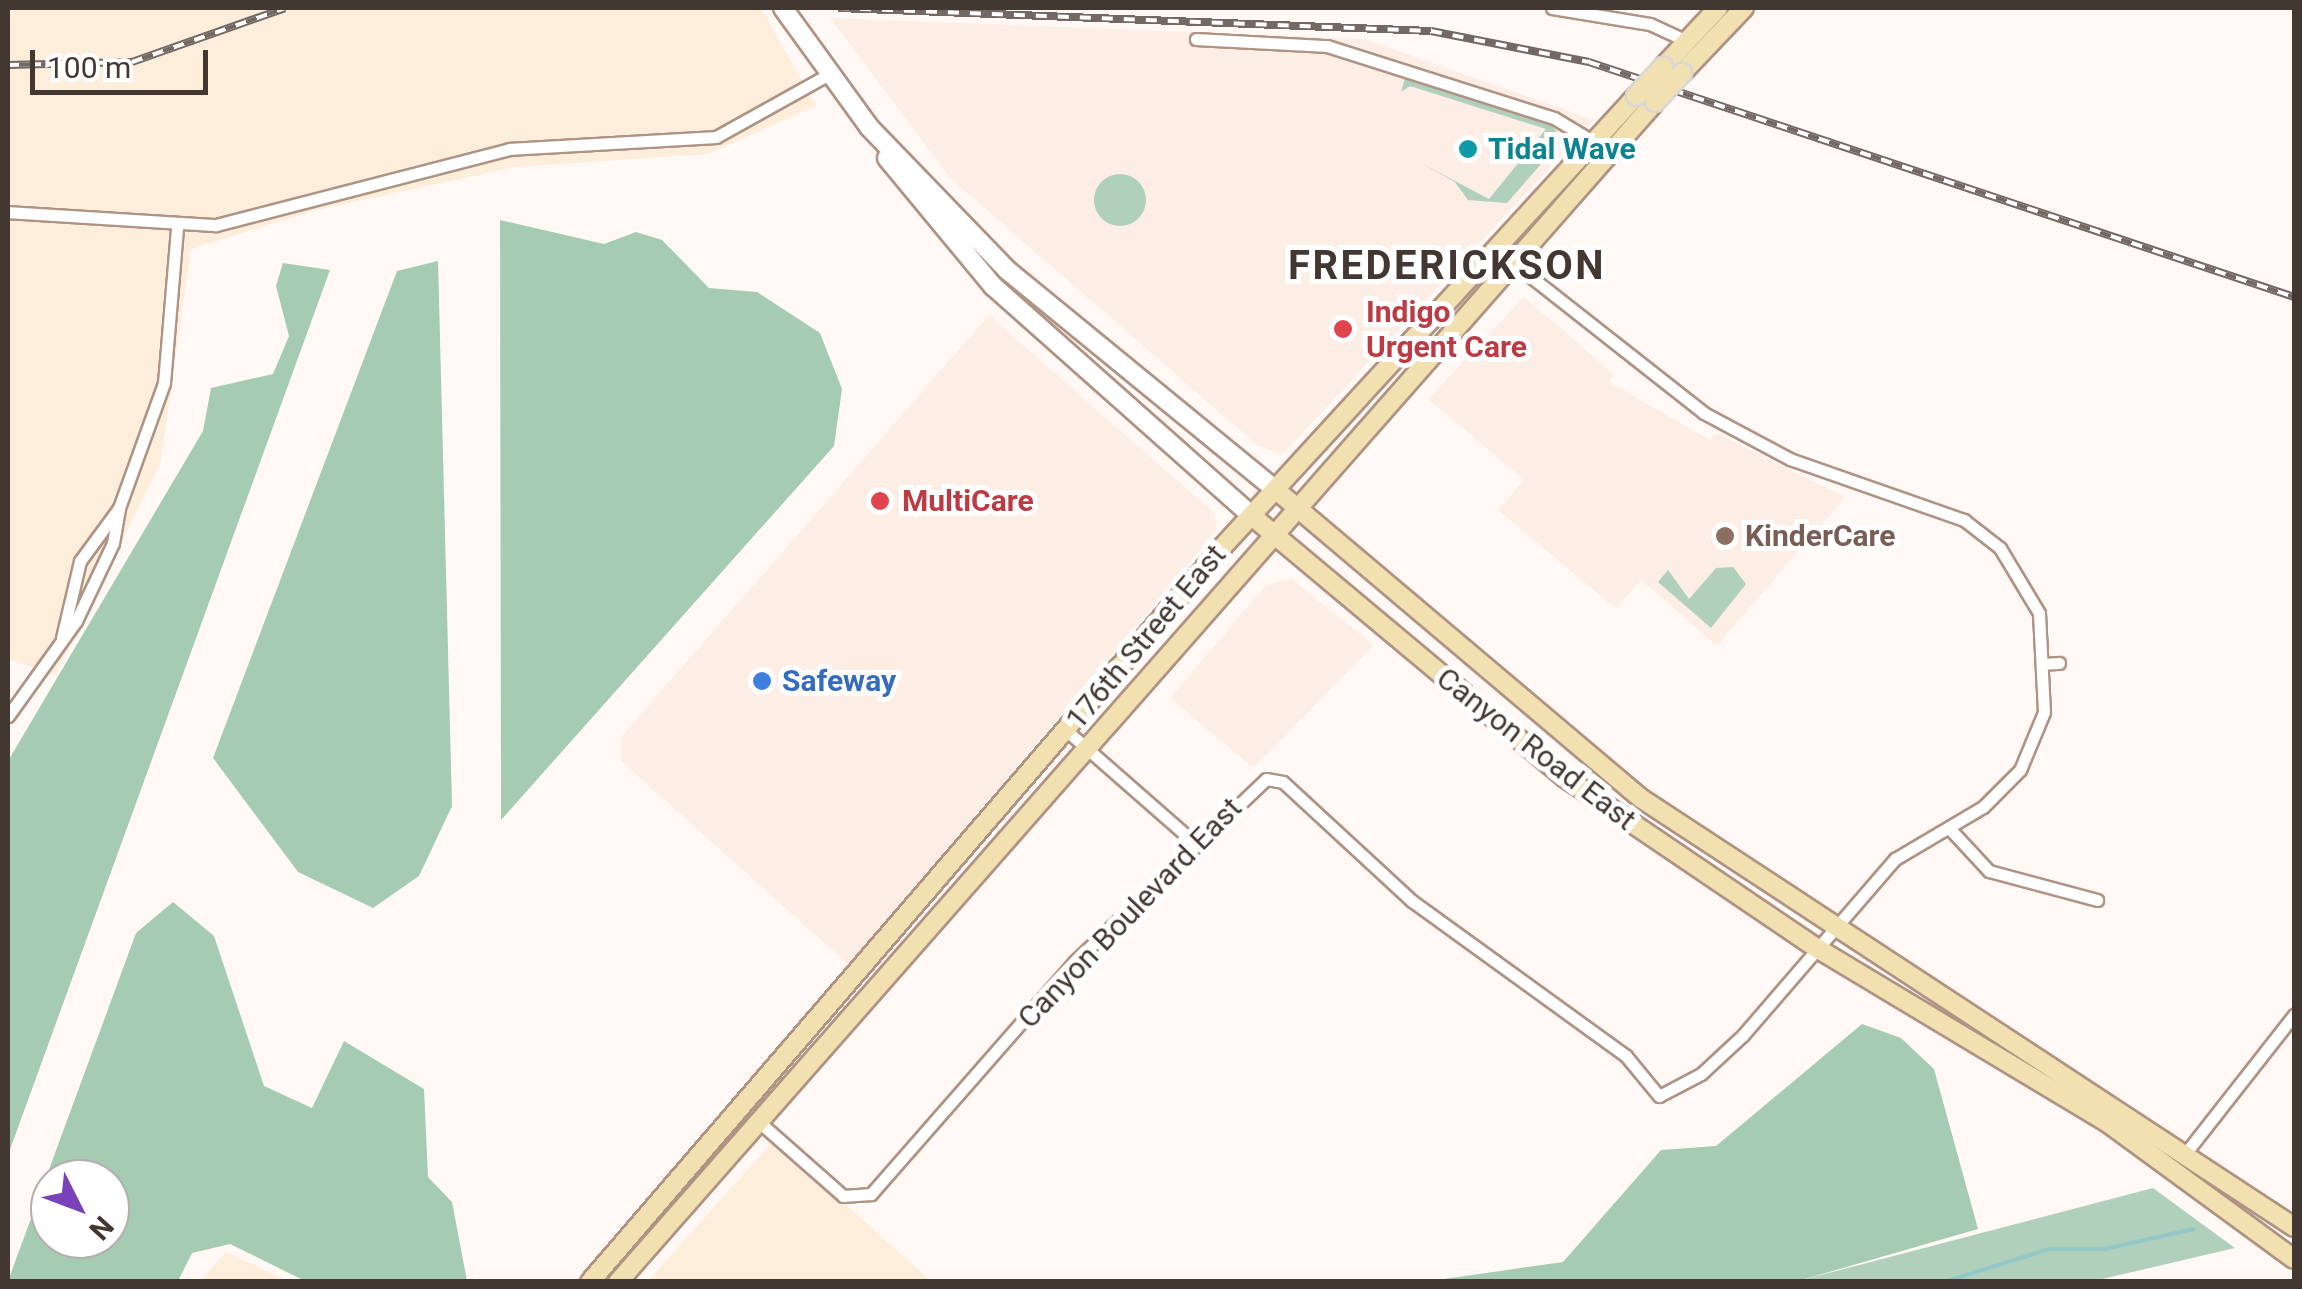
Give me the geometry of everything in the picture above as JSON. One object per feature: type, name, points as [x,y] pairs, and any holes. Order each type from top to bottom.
[{"type":"main road","name":"Canyon Road East","points":[[783,8],[870,127],[910,192],[993,286],[1278,540],[1564,777],[1815,947],[2108,1123],[2294,1259]]},
{"type":"main road","name":"176th Street East","points":[[590,1282],[1252,516],[1718,8]]},
{"type":"main road","name":"176th Street East","points":[[618,1282],[1086,748],[1278,540],[1656,102],[1744,8]]},
{"type":"main road","name":"Canyon Road East","points":[[870,127],[1028,289],[1276,490],[1642,799],[2188,1150],[2294,1227]]},
{"type":"main road","points":[[706,1182],[709,1161],[751,1098]]},
{"type":"main road","points":[[2108,1123],[2172,1154],[2188,1150]]},
{"type":"street","points":[[1552,8],[1650,24],[1687,41]]},
{"type":"street","points":[[1196,39],[1328,46],[1554,118],[1594,142]]},
{"type":"street","points":[[8,212],[176,226],[257,216],[509,150],[716,138],[829,74]]},
{"type":"street","points":[[8,716],[62,638],[114,542],[119,508],[164,383],[176,226]]},
{"type":"street","points":[[1497,250],[1704,414],[1790,458],[1986,534],[2030,589],[2043,664],[2044,712],[2020,770],[1949,828],[1895,860],[1815,947]]},
{"type":"street","points":[[62,638],[80,561],[119,508]]},
{"type":"street","points":[[2043,664],[2060,663]]},
{"type":"street","points":[[1066,731],[1197,844]]},
{"type":"street","name":"Canyon Boulevard East","points":[[758,1121],[855,1200],[876,1190],[1074,962],[1255,784],[1282,782],[1412,901],[1626,1056],[1659,1096],[1701,1074],[1743,1035],[1815,947]]},
{"type":"street","points":[[1949,828],[1990,871],[2097,900]]},
{"type":"street","points":[[2188,1150],[2294,1015]]},
{"type":"shaded area","points":[[8,8],[761,8],[816,106],[708,154],[515,167],[316,210],[191,249],[160,465],[55,675],[8,659]]},
{"type":"shaded area","points":[[830,18],[1364,39],[1594,120],[1282,455],[1257,445],[951,179]]},
{"type":"shaded area","points":[[1524,297],[1615,375],[1609,382],[1710,440],[1716,433],[1845,497],[1717,646],[1641,580],[1616,609],[1498,510],[1524,480],[1428,399]]},
{"type":"shaded area","points":[[989,315],[1214,513],[1217,530],[849,965],[621,761],[622,736]]},
{"type":"shaded area","points":[[1291,579],[1374,645],[1253,768],[1170,698],[1266,585]]},
{"type":"shaded area","points":[[774,1140],[931,1281],[647,1282]]},
{"type":"shaded area","points":[[226,1252],[287,1281],[200,1281]]},
{"type":"green space","points":[[1405,78],[1547,120],[1563,139],[1507,203],[1468,200],[1455,182],[1417,161],[1489,199],[1546,129],[1410,86],[1401,92]]},
{"type":"green space","points":[[1120,174],[1138,182],[1146,200],[1138,218],[1120,226],[1102,218],[1094,200],[1102,182]]},
{"type":"green space","points":[[500,220],[604,244],[636,232],[662,240],[709,288],[757,292],[820,333],[842,389],[834,446],[501,820]]},
{"type":"green space","points":[[438,261],[452,806],[419,876],[373,908],[298,872],[213,758],[397,271]]},
{"type":"green space","points":[[283,263],[330,270],[8,1155],[8,761],[203,431],[211,388],[273,374],[289,336],[276,286]]},
{"type":"green space","points":[[1733,567],[1746,584],[1711,628],[1658,582],[1668,570],[1689,599],[1716,568]]},
{"type":"green space","points":[[173,902],[214,936],[264,1086],[312,1108],[344,1041],[424,1089],[428,1177],[452,1202],[467,1281],[305,1281],[230,1244],[192,1253],[178,1281],[8,1281],[30,1221],[30,1259],[130,1259],[130,1159],[53,1159],[136,933]]},
{"type":"green space","points":[[1862,1024],[1901,1038],[1934,1069],[1978,1229],[1798,1281],[1430,1281],[1563,1262],[1661,1150],[1716,1146]]},
{"type":"green space","points":[[2153,1188],[2235,1248],[2094,1281],[1798,1281]]},
{"type":"waterway","points":[[1944,1282],[2049,1249],[2105,1249],[2194,1229]]},
{"type":"railway","points":[[8,65],[132,62],[285,8]]},
{"type":"railway","points":[[838,8],[1431,31],[1589,62],[2294,297]]},
{"type":"place","name":"Tidal Wave","points":[[1468,149]]},
{"type":"place","name":"Indigo Urgent Care","points":[[1343,329]]},
{"type":"place","name":"MultiCare","points":[[880,501]]},
{"type":"place","name":"KinderCare","points":[[1725,536]]},
{"type":"place","name":"Safeway","points":[[762,681]]},
{"type":"district","name":"FREDERICKSON","points":[[1447,266]]}]
